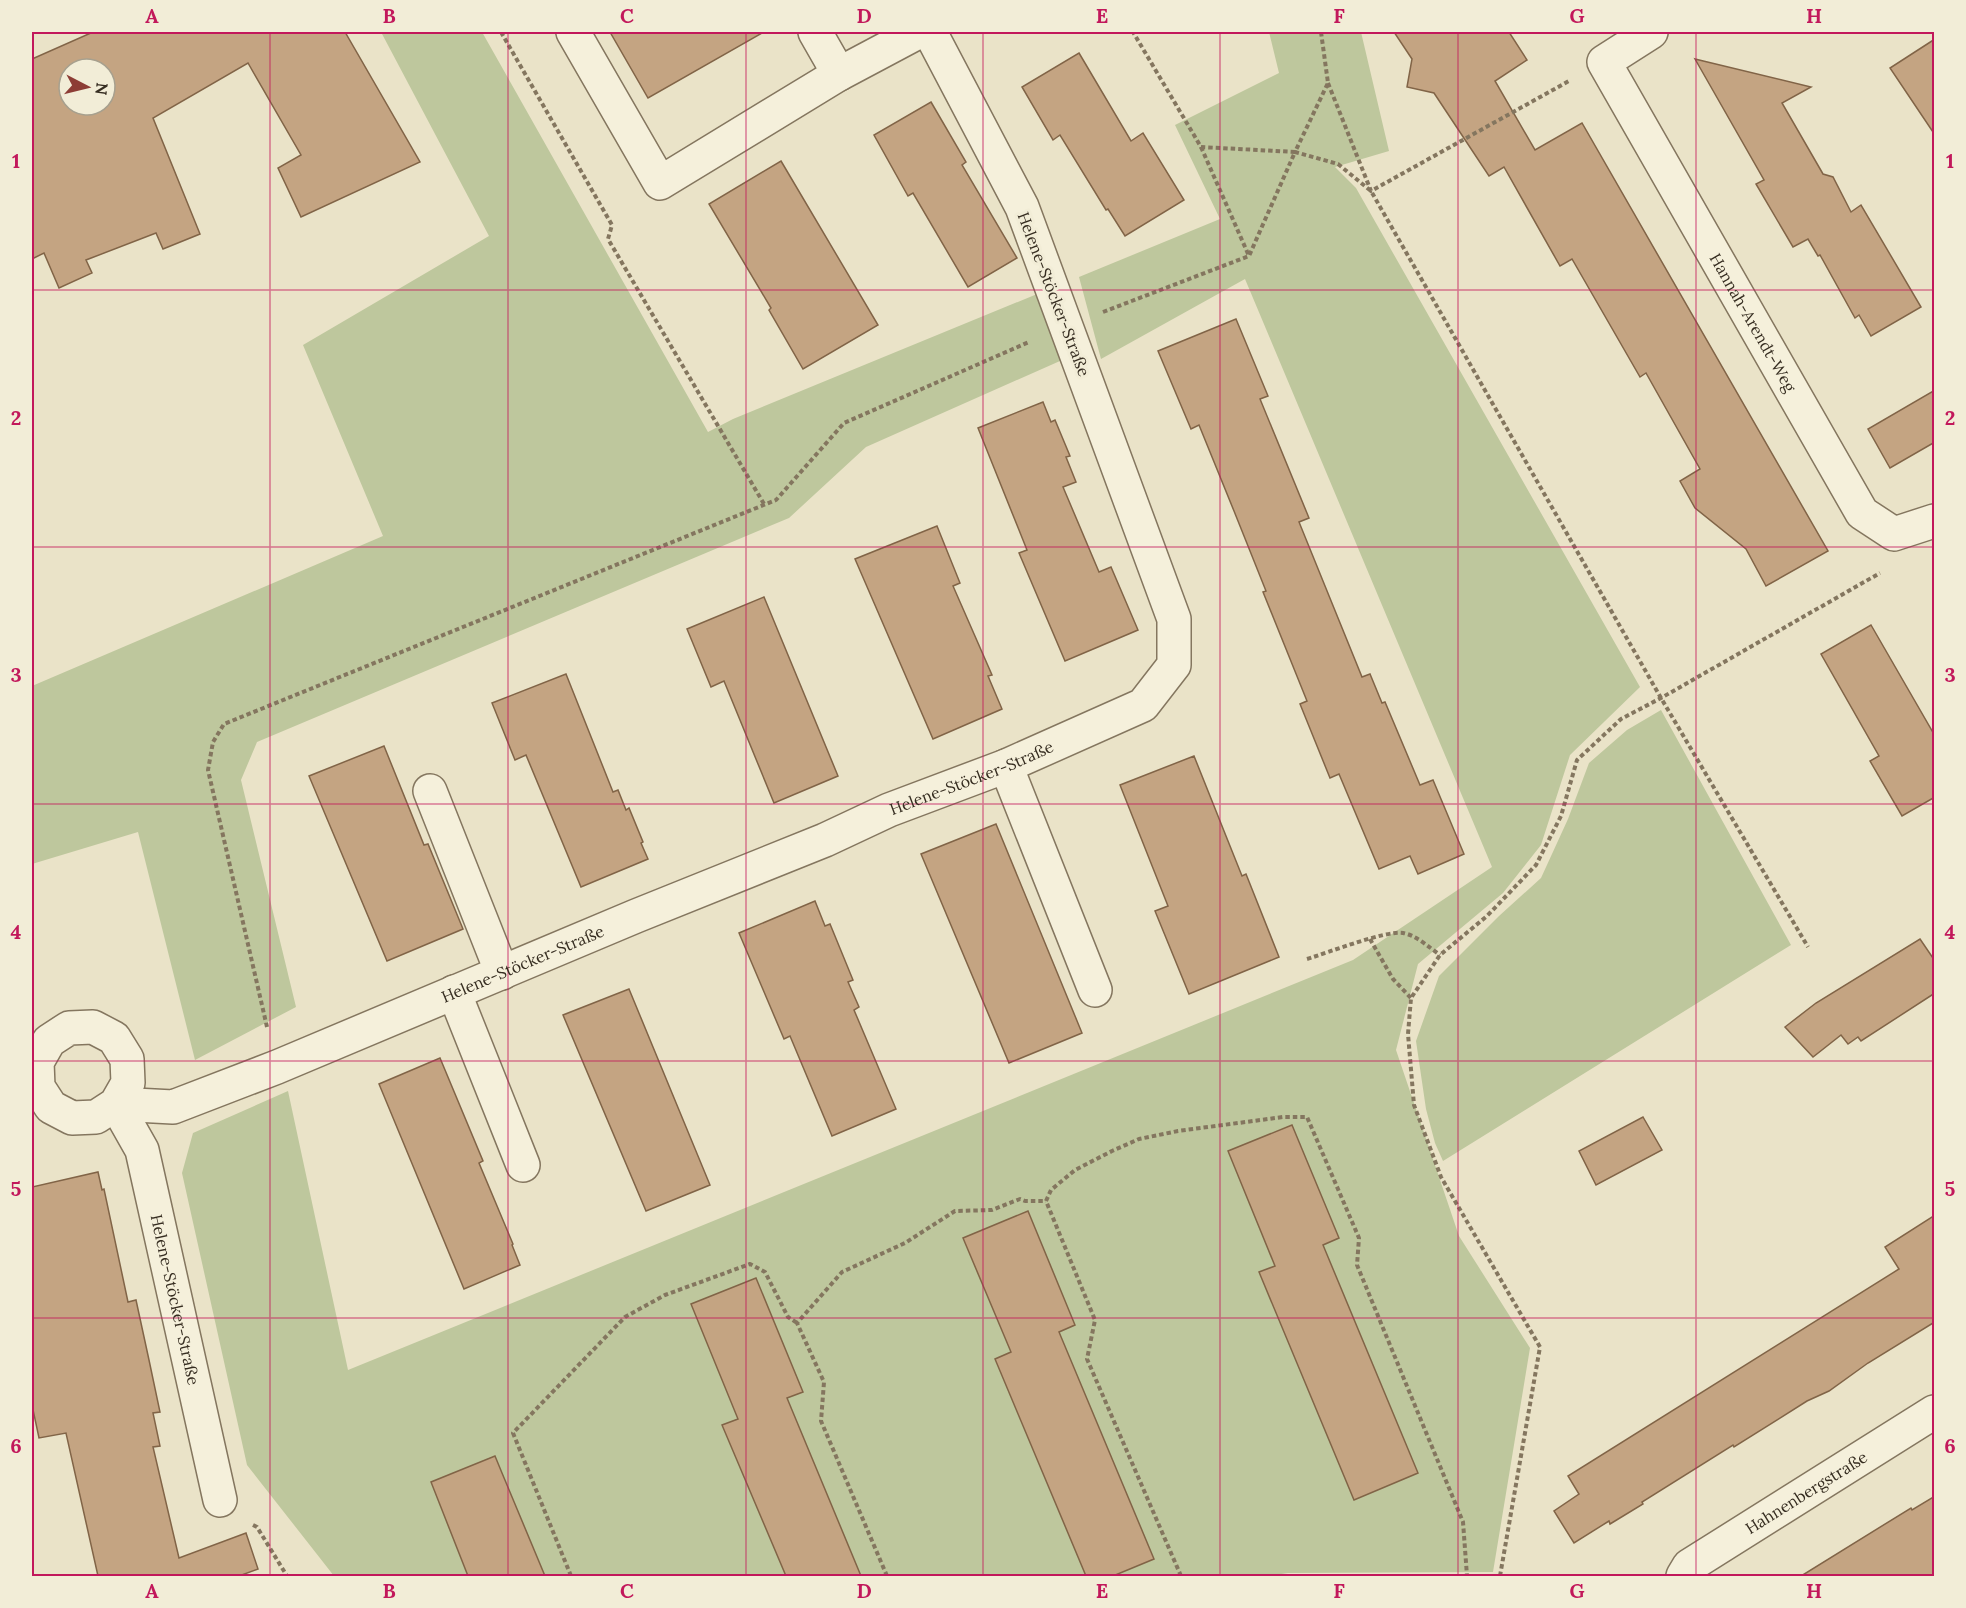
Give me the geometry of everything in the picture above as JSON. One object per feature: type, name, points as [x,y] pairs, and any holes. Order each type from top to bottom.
[{"type":"street","points":[[573,32],[660,183],[839,74],[918,32]]},
{"type":"street","points":[[815,32],[839,74]]},
{"type":"street","name":"Helene-Stöcker-Straße","points":[[220,1500],[142,1150],[116,1104],[173,1107],[277,1067],[636,916],[825,840],[890,810],[1006,766],[1143,705],[1174,665],[1174,619],[1022,207],[930,32]]},
{"type":"street","points":[[1604,62],[1651,32]]},
{"type":"street","name":"Hannah-Arendt-Weg","points":[[1604,62],[1862,513],[1894,534]]},
{"type":"street","points":[[1894,534],[1935,521]]},
{"type":"street","points":[[1006,766],[1095,990]]},
{"type":"street","points":[[430,791],[502,973]]},
{"type":"street","points":[[453,992],[523,1165]]},
{"type":"street","name":"Hahnenbergstraße","points":[[1683,1576],[1689,1566],[1935,1412]]},
{"type":"path","points":[[501,32],[612,225],[608,239],[764,504]]},
{"type":"path","points":[[1134,32],[1201,147],[1249,256]]},
{"type":"path","points":[[1321,32],[1328,82],[1371,191],[1661,698],[1808,947]]},
{"type":"path","points":[[1371,191],[1604,62]]},
{"type":"path","points":[[277,1067],[208,770],[213,742],[224,724],[776,500],[844,423],[1067,326],[1249,256],[1328,82]]},
{"type":"path","points":[[1201,147],[1295,152],[1338,164],[1371,191]]},
{"type":"path","points":[[1500,1576],[1540,1347],[1441,1177],[1414,1105],[1408,1034],[1411,998],[1440,955],[1487,916],[1536,865],[1561,816],[1577,760],[1621,718],[1661,698],[1884,570],[1894,534]]},
{"type":"path","points":[[1307,959],[1387,934],[1404,933],[1440,955]]},
{"type":"path","points":[[1370,939],[1393,979],[1411,998]]},
{"type":"path","points":[[1181,1576],[1088,1359],[1095,1320],[1046,1201],[1051,1190],[1075,1170],[1139,1139],[1178,1131],[1283,1117],[1307,1117],[1359,1238],[1357,1265],[1463,1522],[1467,1576]]},
{"type":"path","points":[[797,1323],[842,1272],[905,1243],[955,1211],[992,1210],[1020,1199],[1025,1202],[1046,1201]]},
{"type":"path","points":[[571,1576],[513,1433],[626,1317],[666,1295],[750,1264],[765,1272],[788,1317],[797,1323],[824,1382],[821,1421],[887,1576]]},
{"type":"path","points":[[220,1500],[257,1527],[287,1576]]},
{"type":"green space","points":[[381,32],[482,32],[708,432],[733,419],[1042,292],[1069,357],[866,447],[789,518],[257,742],[241,780],[296,1007],[195,1060],[138,832],[32,864],[32,686],[383,536],[303,345],[489,236]]},
{"type":"green space","points":[[1269,32],[1361,32],[1389,151],[1335,167],[1356,188],[1640,687],[1570,755],[1541,845],[1503,893],[1418,964],[1396,1050],[1459,1236],[1530,1348],[1493,1572],[1288,1573],[1269,1576],[334,1576],[247,1465],[182,1173],[193,1133],[288,1091],[348,1370],[1353,960],[1492,867],[1245,279],[1101,359],[1079,277],[1220,219],[1175,125],[1279,73]]},
{"type":"green space","points":[[1661,710],[1791,945],[1443,1161],[1435,1143],[1426,1109],[1416,1041],[1439,976],[1541,878],[1568,819],[1589,763],[1627,730]]},
{"type":"building","points":[[93,32],[345,32],[420,162],[301,217],[278,168],[301,155],[248,63],[153,118],[200,234],[163,249],[156,233],[86,260],[92,273],[59,288],[44,253],[32,259],[32,59]]},
{"type":"building","points":[[610,32],[764,32],[648,98]]},
{"type":"building","points":[[1394,32],[1509,32],[1527,60],[1495,81],[1535,150],[1582,123],[1828,551],[1766,586],[1746,549],[1695,508],[1680,481],[1700,469],[1646,373],[1640,377],[1572,259],[1560,266],[1504,167],[1489,176],[1434,93],[1407,87],[1412,59]]},
{"type":"building","points":[[1935,39],[1935,135],[1890,68]]},
{"type":"building","points":[[1079,53],[1131,141],[1143,133],[1184,200],[1125,236],[1108,209],[1106,210],[1060,135],[1053,140],[1022,87]]},
{"type":"building","points":[[1695,59],[1811,87],[1782,103],[1823,174],[1833,177],[1851,212],[1861,205],[1921,307],[1871,336],[1859,315],[1855,318],[1820,255],[1818,256],[1808,239],[1793,247],[1756,184],[1764,180]]},
{"type":"building","points":[[931,102],[966,162],[962,165],[1017,258],[968,287],[913,193],[908,196],[874,135]]},
{"type":"building","points":[[781,161],[878,325],[803,369],[769,310],[771,308],[709,204]]},
{"type":"building","points":[[1236,319],[1268,396],[1260,399],[1309,518],[1299,522],[1362,677],[1370,674],[1382,703],[1385,702],[1420,785],[1433,780],[1464,854],[1418,874],[1410,856],[1379,869],[1339,774],[1330,778],[1300,704],[1307,701],[1263,592],[1266,591],[1234,511],[1199,425],[1191,429],[1158,351]]},
{"type":"building","points":[[1935,390],[1935,442],[1890,468],[1868,429]]},
{"type":"building","points":[[1043,402],[1051,422],[1055,420],[1070,456],[1066,457],[1076,482],[1063,487],[1099,572],[1111,567],[1138,630],[1065,661],[1019,553],[1027,550],[978,428]]},
{"type":"building","points":[[937,526],[960,583],[953,586],[992,675],[988,676],[1002,709],[933,739],[855,559]]},
{"type":"building","points":[[764,597],[838,776],[774,803],[724,681],[711,687],[687,629]]},
{"type":"building","points":[[1871,625],[1935,736],[1935,797],[1902,816],[1870,761],[1879,756],[1821,654]]},
{"type":"building","points":[[566,674],[613,792],[618,790],[626,810],[629,808],[648,859],[581,887],[526,755],[515,760],[492,703]]},
{"type":"building","points":[[384,746],[424,845],[428,844],[463,929],[387,961],[309,776]]},
{"type":"building","points":[[1194,756],[1242,876],[1246,874],[1279,957],[1189,994],[1155,911],[1168,906],[1120,785]]},
{"type":"building","points":[[996,824],[1082,1033],[1009,1063],[921,854]]},
{"type":"building","points":[[815,901],[825,926],[830,924],[853,980],[848,982],[859,1007],[854,1010],[896,1109],[832,1136],[790,1036],[784,1039],[739,933]]},
{"type":"building","points":[[1920,939],[1935,961],[1935,993],[1861,1041],[1858,1037],[1848,1044],[1841,1035],[1813,1057],[1785,1027],[1816,1003]]},
{"type":"building","points":[[629,989],[710,1185],[646,1211],[563,1015]]},
{"type":"building","points":[[440,1058],[483,1161],[479,1163],[520,1265],[464,1289],[379,1084]]},
{"type":"building","points":[[1643,1117],[1662,1150],[1596,1185],[1579,1151]]},
{"type":"building","points":[[1292,1125],[1339,1238],[1323,1245],[1418,1473],[1354,1500],[1259,1272],[1275,1266],[1228,1151]]},
{"type":"building","points":[[98,1172],[102,1190],[104,1189],[128,1302],[136,1300],[160,1412],[153,1413],[160,1446],[153,1447],[179,1558],[246,1533],[258,1569],[239,1576],[98,1576],[66,1433],[39,1438],[32,1405],[32,1187]]},
{"type":"building","points":[[1028,1211],[1075,1325],[1059,1332],[1154,1559],[1113,1576],[1086,1576],[995,1359],[1011,1352],[963,1238]]},
{"type":"building","points":[[1935,1215],[1935,1325],[1933,1323],[1868,1363],[1829,1391],[1807,1401],[1734,1447],[1733,1445],[1642,1502],[1643,1504],[1610,1524],[1609,1521],[1574,1543],[1554,1511],[1579,1494],[1568,1476],[1899,1269],[1885,1247]]},
{"type":"building","points":[[756,1278],[803,1392],[787,1398],[861,1576],[786,1576],[722,1425],[738,1419],[691,1304]]},
{"type":"building","points":[[495,1456],[545,1576],[468,1576],[431,1482]]},
{"type":"building","points":[[1935,1496],[1935,1576],[1801,1576],[1911,1508],[1912,1510]]}]
